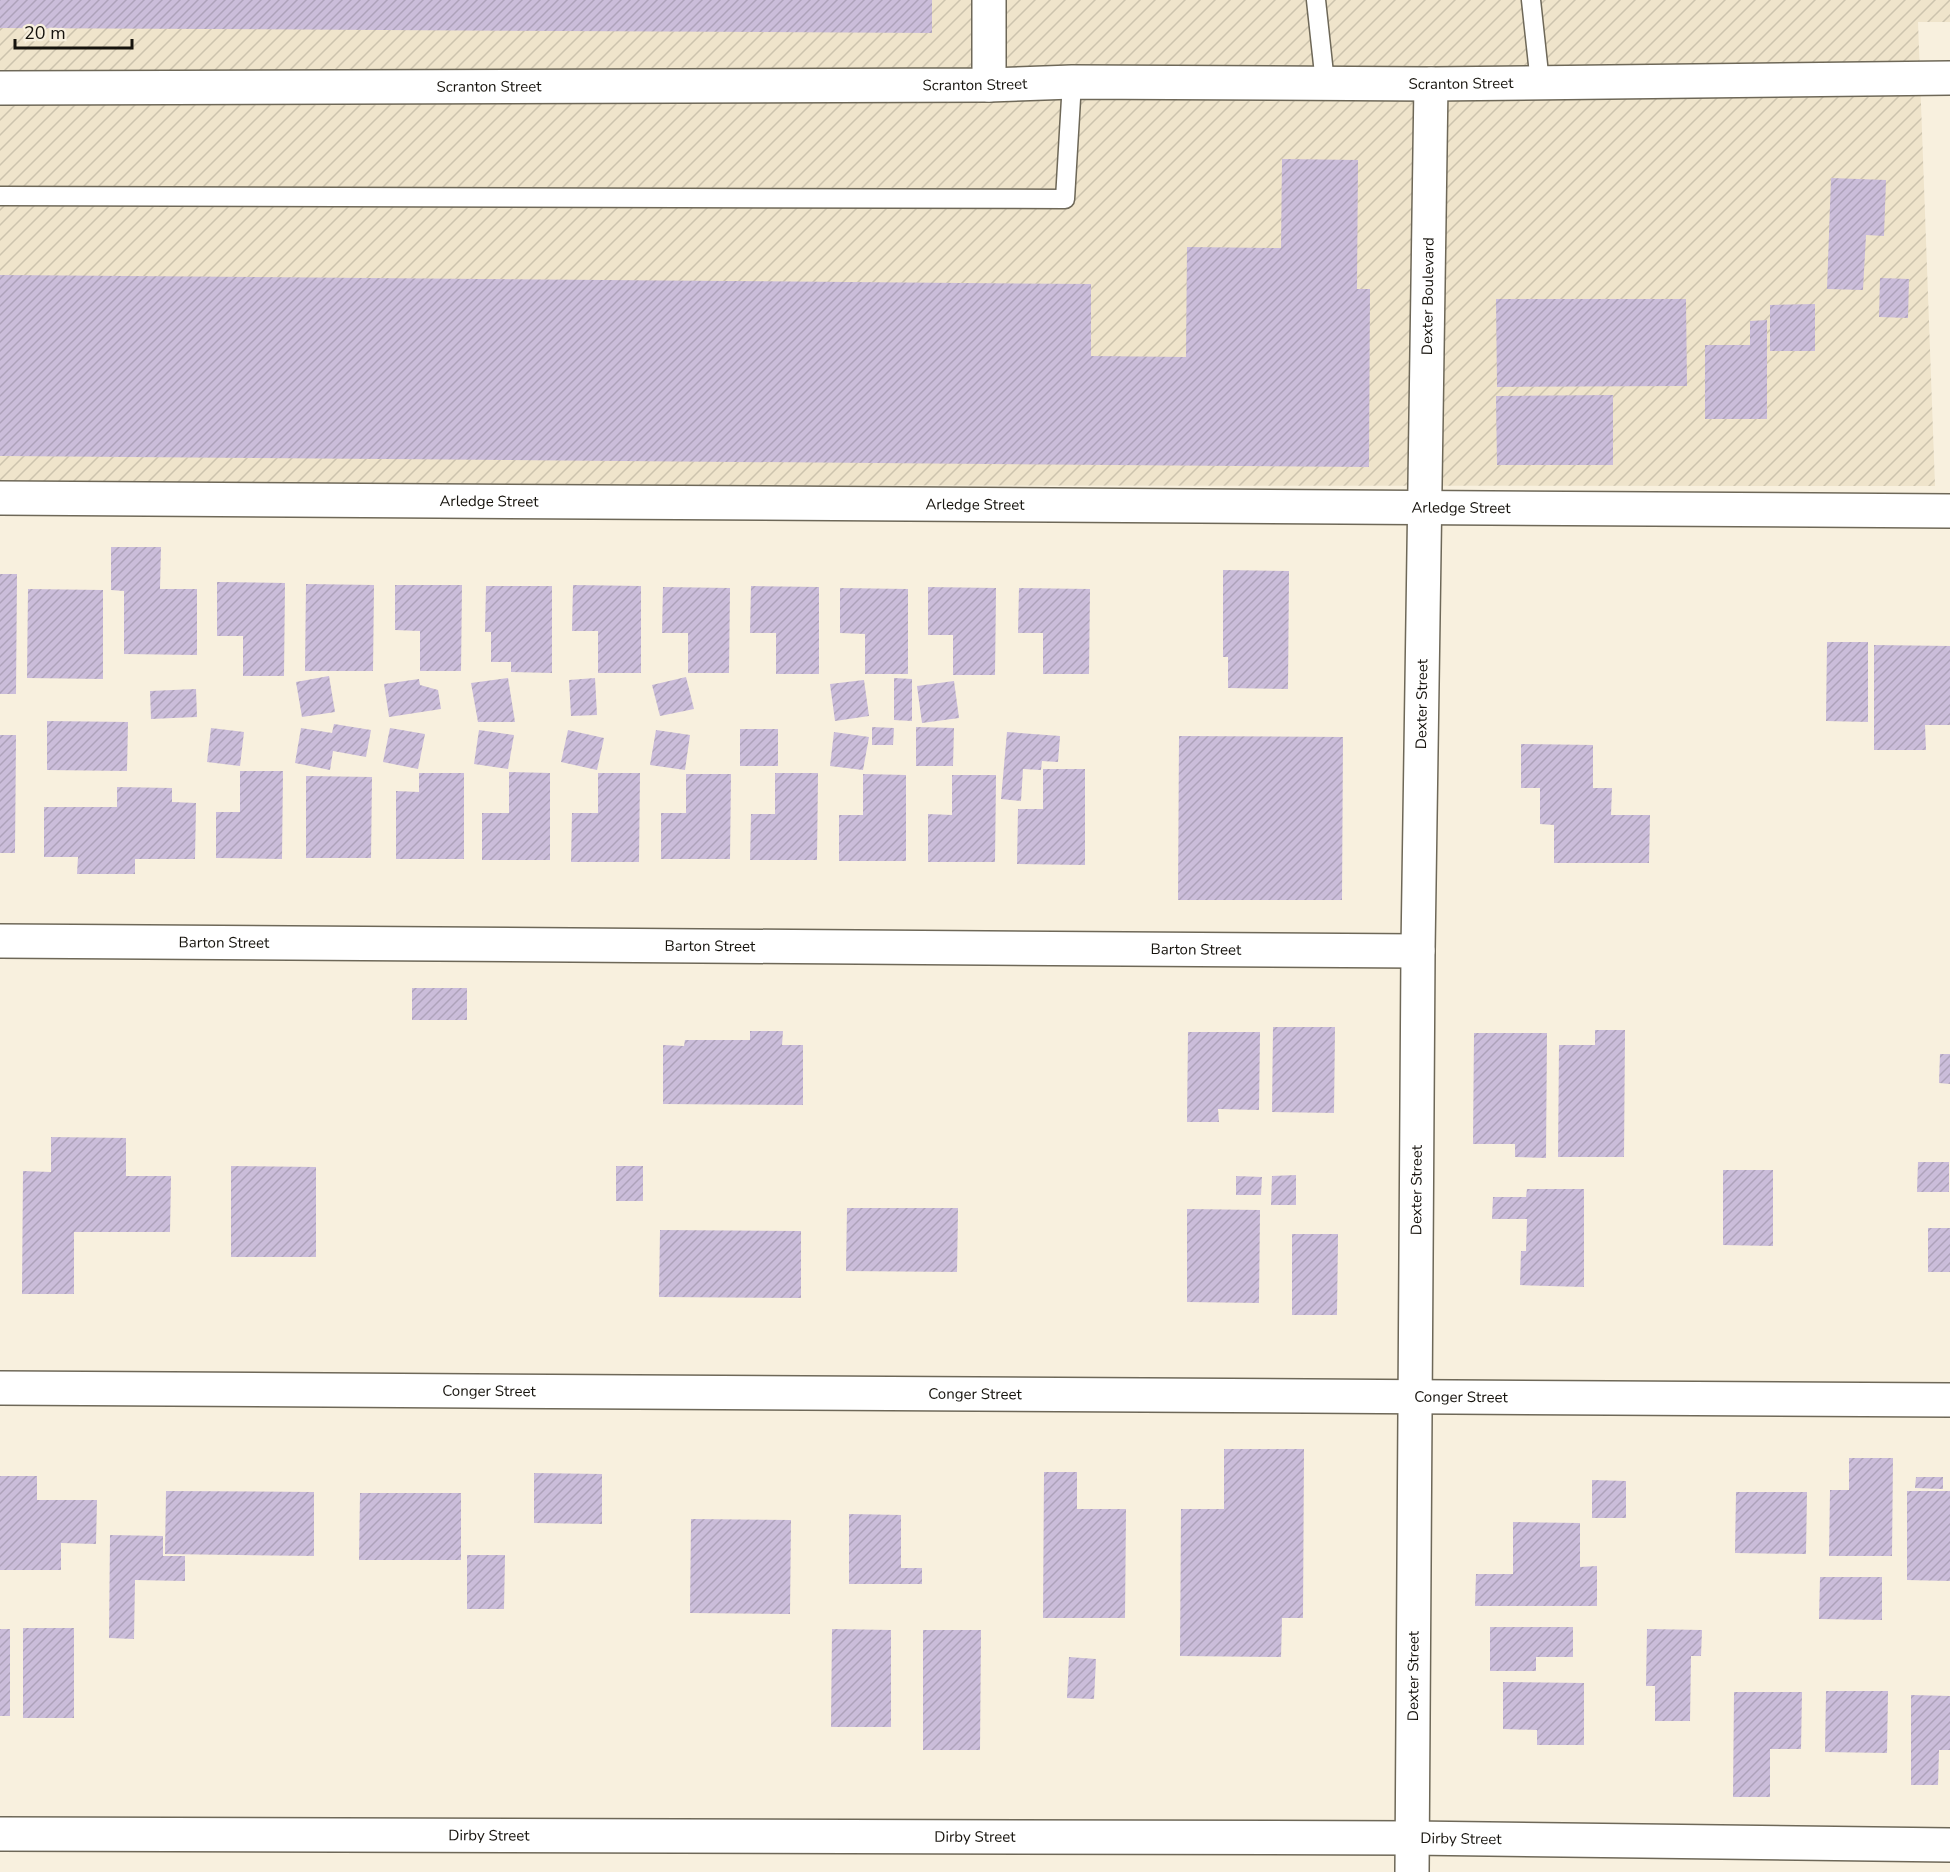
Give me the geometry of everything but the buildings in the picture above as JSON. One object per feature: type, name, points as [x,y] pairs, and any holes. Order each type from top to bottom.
[{"type":"street","points":[[988,0],[989,85]]},
{"type":"street","name":"Scranton Street","points":[[0,88],[989,85],[1072,82],[1431,84],[1950,78]]},
{"type":"street","name":"Dexter Boulevard","points":[[1424,507],[1431,84]]},
{"type":"street","name":"Arledge Street","points":[[0,498],[1950,511]]},
{"type":"street","name":"Dexter Street","points":[[1412,1872],[1418,951],[1424,507]]},
{"type":"street","name":"Barton Street","points":[[0,941],[1418,951]]},
{"type":"street","name":"Conger Street","points":[[0,1388],[1950,1400]]},
{"type":"street","name":"Dirby Street","points":[[0,1834],[1412,1838],[1950,1845]]},
{"type":"lane","points":[[1316,0],[1325,83]]},
{"type":"lane","points":[[1531,0],[1540,83]]},
{"type":"lane","points":[[0,196],[1065,199],[1072,82]]},
{"type":"shaded area","points":[[0,0],[1950,0],[1950,22],[1918,22],[1935,486],[0,485]]}]
